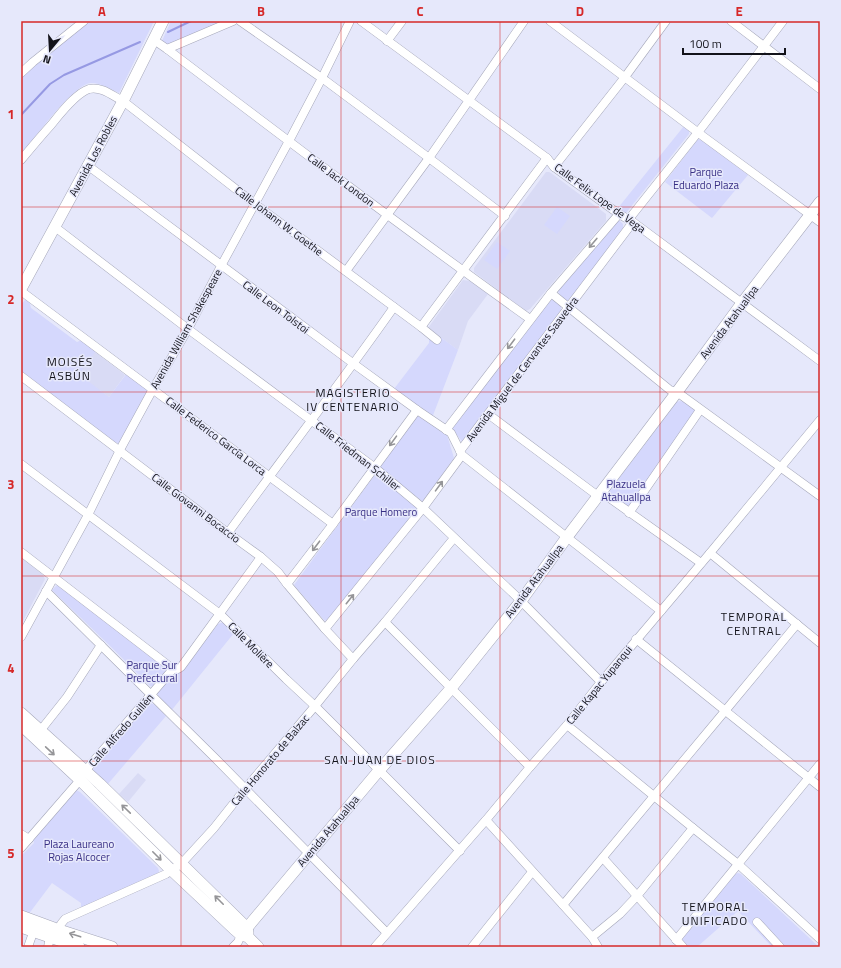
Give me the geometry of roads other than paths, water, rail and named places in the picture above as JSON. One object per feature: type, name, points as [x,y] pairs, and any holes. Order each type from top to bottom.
[{"type":"main road","name":"Avenida Los Robles","points":[[21,290],[87,165],[123,101],[163,21]]},
{"type":"main road","name":"Avenida Atahuallpa","points":[[245,933],[309,854],[451,687],[521,601],[742,303],[820,202]]},
{"type":"main road","points":[[21,713],[83,775],[172,871],[245,933]]},
{"type":"main road","points":[[21,725],[83,775],[182,863],[258,947]]},
{"type":"main road","points":[[21,916],[53,938],[79,947]]},
{"type":"main road","points":[[21,927],[35,927]]},
{"type":"main road","points":[[53,938],[112,947]]},
{"type":"street","points":[[21,73],[84,21]]},
{"type":"street","points":[[167,49],[233,21]]},
{"type":"street","points":[[240,21],[322,78],[505,216]]},
{"type":"street","name":"Avenida William Shakespeare","points":[[21,637],[88,515],[153,389],[188,329],[289,141],[350,21]]},
{"type":"street","name":"Calle Felix Lope de Vega","points":[[361,21],[547,158],[554,167],[619,214],[631,220],[820,361]]},
{"type":"street","points":[[388,41],[402,21]]},
{"type":"street","points":[[346,271],[429,158],[524,21]]},
{"type":"street","points":[[550,21],[820,222]]},
{"type":"street","points":[[554,167],[625,77],[666,21]]},
{"type":"street","points":[[731,21],[820,89]]},
{"type":"street","name":"Avenida Miguel de Cervantes Saavedra","points":[[326,629],[424,508],[488,414],[569,307],[631,220],[783,21]]},
{"type":"street","name":"Calle Jack London","points":[[154,40],[463,271],[530,319]]},
{"type":"street","name":"Calle Johann W. Goethe","points":[[21,160],[70,103],[81,93],[89,89],[97,89],[109,93],[123,101],[255,204],[437,340]]},
{"type":"street","points":[[421,327],[547,158]]},
{"type":"street","name":"Calle Leon Tolstoi","points":[[87,165],[416,410],[451,433],[461,453],[661,611]]},
{"type":"street","name":"Avenida Miguel de Cervantes Saavedra","points":[[446,430],[530,319],[619,214]]},
{"type":"street","name":"Calle Friedman Schiller","points":[[55,228],[374,467],[424,508],[521,601],[601,682]]},
{"type":"street","name":"Calle Federico García Lorca","points":[[21,290],[333,524]]},
{"type":"street","points":[[551,293],[670,390],[677,392],[820,496]]},
{"type":"street","points":[[228,533],[269,476],[354,364],[394,307]]},
{"type":"street","name":"Calle Giovanni Bocaccio","points":[[21,376],[261,557],[278,572],[352,659]]},
{"type":"street","points":[[287,584],[333,524],[416,410]]},
{"type":"street","points":[[629,513],[700,410]]},
{"type":"street","points":[[488,414],[701,564]]},
{"type":"street","name":"Calle Kapac Yupanqui","points":[[375,947],[460,851],[820,420]]},
{"type":"street","name":"Calle Molière","points":[[21,464],[220,614],[460,851]]},
{"type":"street","name":"Calle Honorato de Balzac","points":[[53,938],[65,920],[172,871],[182,863],[214,828],[352,659],[385,622],[454,538]]},
{"type":"street","points":[[21,552],[173,669]]},
{"type":"street","points":[[710,553],[820,643]]},
{"type":"street","name":"Calle Alfredo Guillén","points":[[21,848],[173,669],[182,667],[261,557]]},
{"type":"street","points":[[46,591],[387,933]]},
{"type":"street","points":[[385,622],[530,767]]},
{"type":"street","points":[[563,905],[797,624]]},
{"type":"street","points":[[636,639],[820,787]]},
{"type":"street","points":[[40,731],[67,697],[101,645]]},
{"type":"street","points":[[567,724],[692,828],[738,864],[820,939]]},
{"type":"street","points":[[676,940],[820,764]]},
{"type":"street","points":[[486,820],[592,937],[596,946]]},
{"type":"street","points":[[592,937],[620,914],[637,896],[692,828]]},
{"type":"street","points":[[21,834],[29,839]]},
{"type":"street","points":[[603,858],[683,947]]},
{"type":"street","points":[[472,947],[532,872]]},
{"type":"street","points":[[757,922],[780,947]]},
{"type":"street","points":[[28,947],[35,927]]},
{"type":"street","name":"Avenida Atahuallpa","points":[[233,947],[245,933]]},
{"type":"waterway","points":[[168,32],[191,21]]},
{"type":"waterway","points":[[21,115],[50,84],[64,75],[140,42]]},
{"type":"district","name":"MOISÉS ASBÚN","points":[[70,369]]},
{"type":"district","name":"MAGISTERIO IV CENTENARIO","points":[[353,400]]},
{"type":"district","name":"TEMPORAL CENTRAL","points":[[754,624]]},
{"type":"district","name":"SAN JUAN DE DIOS","points":[[380,760]]},
{"type":"district","name":"TEMPORAL UNIFICADO","points":[[715,914]]},
{"type":"park label","name":"Parque Eduardo Plaza","points":[[706,178]]},
{"type":"park label","name":"Plazuela Atahuallpa","points":[[626,490]]},
{"type":"park label","name":"Parque Homero","points":[[381,512]]},
{"type":"park label","name":"Parque Sur Prefectural","points":[[152,671]]},
{"type":"park label","name":"Plaza Laureano Rojas Alcocer","points":[[79,850]]}]
